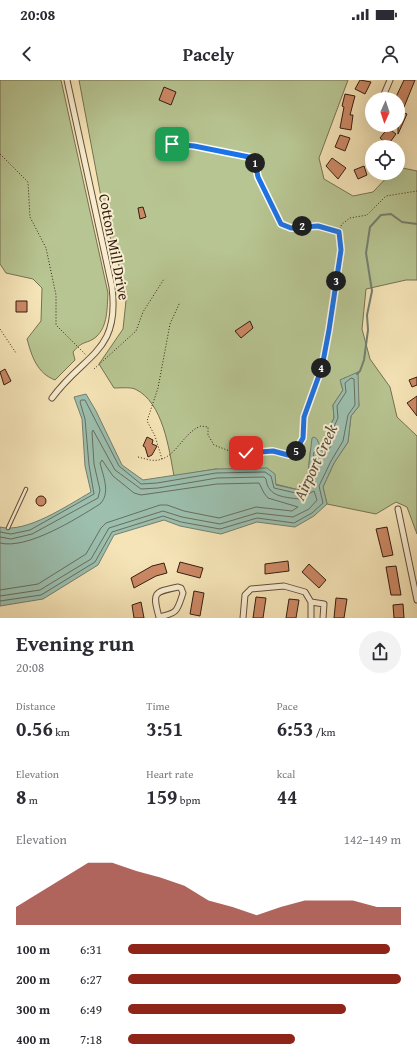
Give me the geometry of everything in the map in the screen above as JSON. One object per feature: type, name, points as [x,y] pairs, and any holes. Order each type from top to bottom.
[{"type":"street","name":"Cotton Mill Drive","points":[[52,398],[61,385],[102,346],[110,332],[114,314],[112,287],[68,80]]},
{"type":"street","points":[[385,92],[390,80]]},
{"type":"street","points":[[398,509],[417,600]]},
{"type":"street","points":[[243,618],[245,595],[251,589],[290,586],[305,592],[311,602],[311,618]]},
{"type":"street","points":[[181,588],[183,593],[177,611],[172,614],[159,617],[154,600],[157,593],[162,590],[181,588]]},
{"type":"street","points":[[311,602],[324,604],[323,618]]},
{"type":"lane","points":[[8,528],[26,489]]},
{"type":"path","points":[[163,146],[172,144],[194,146],[254,158],[258,177],[281,224],[291,228],[318,226],[339,232]]},
{"type":"path","points":[[0,154],[28,182],[30,217],[46,248],[56,295],[56,326],[89,358]]},
{"type":"path","points":[[138,457],[151,460],[162,459],[173,453],[193,430],[201,426],[208,427],[208,435],[214,444],[236,453],[273,451],[288,455],[295,452],[303,438],[304,417],[312,400],[323,359],[341,250],[339,232],[342,224],[350,218],[367,215],[386,196],[417,191]]},
{"type":"path","points":[[94,369],[136,331],[143,312],[164,279]]},
{"type":"path","points":[[162,459],[155,436],[147,421],[160,382],[170,324],[180,302]]},
{"type":"path","points":[[0,329],[16,353]]},
{"type":"green space","points":[[0,80],[61,80],[108,293],[105,322],[100,333],[93,339],[76,348],[73,352],[75,360],[55,380],[44,373],[36,364],[27,339],[41,321],[42,288],[33,279],[6,273],[0,264]]},
{"type":"green space","points":[[79,80],[348,80],[319,158],[324,179],[353,196],[373,192],[384,180],[405,180],[405,168],[417,171],[417,280],[406,280],[366,289],[362,329],[370,359],[390,387],[397,417],[417,436],[417,534],[407,507],[396,502],[376,514],[327,504],[323,487],[334,463],[348,442],[351,416],[359,406],[357,382],[344,378],[341,384],[343,390],[333,405],[334,418],[328,430],[328,445],[323,453],[321,447],[312,446],[307,481],[299,490],[216,469],[174,476],[167,440],[158,415],[152,404],[145,395],[135,389],[114,388],[99,364],[123,329],[126,301],[117,256],[107,229]]},
{"type":"water","points":[[358,372],[359,406],[351,416],[348,442],[334,463],[323,487],[327,504],[314,516],[295,527],[257,522],[221,534],[180,526],[164,520],[114,535],[98,565],[43,599],[0,606],[0,527],[10,528],[22,526],[47,517],[91,492],[85,466],[82,419],[74,397],[86,394],[96,411],[122,465],[143,480],[216,469],[267,468],[275,474],[276,485],[299,490],[304,487],[307,481],[312,438],[314,437],[317,439],[323,453],[328,445],[328,430],[334,418],[333,405],[343,390],[340,380]]},
{"type":"building","points":[[360,80],[371,82],[365,94],[355,89]]},
{"type":"building","points":[[404,80],[415,80],[405,105],[405,92],[398,92]]},
{"type":"building","points":[[164,87],[176,92],[171,105],[159,100]]},
{"type":"building","points":[[345,94],[355,96],[350,115],[353,115],[351,130],[340,128],[344,107],[342,106]]},
{"type":"building","points":[[385,132],[393,132],[396,134],[392,140],[382,140],[380,138]]},
{"type":"building","points":[[340,135],[350,138],[345,151],[335,147]]},
{"type":"building","points":[[332,158],[346,168],[338,179],[326,166]]},
{"type":"building","points":[[364,166],[365,176],[358,179],[354,170]]},
{"type":"building","points":[[143,207],[146,217],[140,219],[138,208]]},
{"type":"building","points":[[16,301],[27,301],[27,312],[16,312]]},
{"type":"building","points":[[250,321],[253,328],[241,338],[235,331]]},
{"type":"building","points":[[5,369],[11,381],[4,385],[0,372]]},
{"type":"building","points":[[417,377],[417,385],[412,387],[409,380]]},
{"type":"building","points":[[417,396],[417,416],[407,403]]},
{"type":"building","points":[[147,437],[153,440],[152,444],[157,446],[152,455],[148,457],[145,447],[143,446]]},
{"type":"building","points":[[41,496],[46,501],[41,506],[36,501]]},
{"type":"building","points":[[387,527],[393,555],[383,557],[376,529]]},
{"type":"building","points":[[288,561],[289,571],[265,574],[265,564]]},
{"type":"building","points":[[180,562],[203,568],[200,578],[177,572]]},
{"type":"building","points":[[164,563],[167,573],[156,576],[134,588],[131,578],[152,566]]},
{"type":"building","points":[[309,564],[326,580],[319,588],[302,572]]},
{"type":"building","points":[[396,566],[401,595],[391,595],[386,567]]},
{"type":"building","points":[[194,591],[204,593],[200,616],[190,614]]},
{"type":"building","points":[[256,597],[266,598],[263,618],[253,618]]},
{"type":"building","points":[[336,598],[347,599],[344,618],[334,618]]},
{"type":"building","points":[[289,599],[299,600],[296,618],[286,618]]},
{"type":"building","points":[[141,602],[144,618],[134,618],[132,605]]},
{"type":"building","points":[[403,604],[404,618],[394,618],[393,605]]},
{"type":"waterway","name":"Airport Creek","points":[[357,374],[360,371],[364,360],[368,330],[367,315],[372,291],[366,253],[370,227],[381,215],[391,214],[402,222],[417,224]]},
{"type":"route","points":[[172,144],[241,154],[254,158],[258,177],[272,209],[281,224],[291,228],[318,226],[339,232],[341,250],[329,330],[322,367],[312,400],[304,417],[303,438],[295,452],[288,455],[273,451],[246,453]]}]
